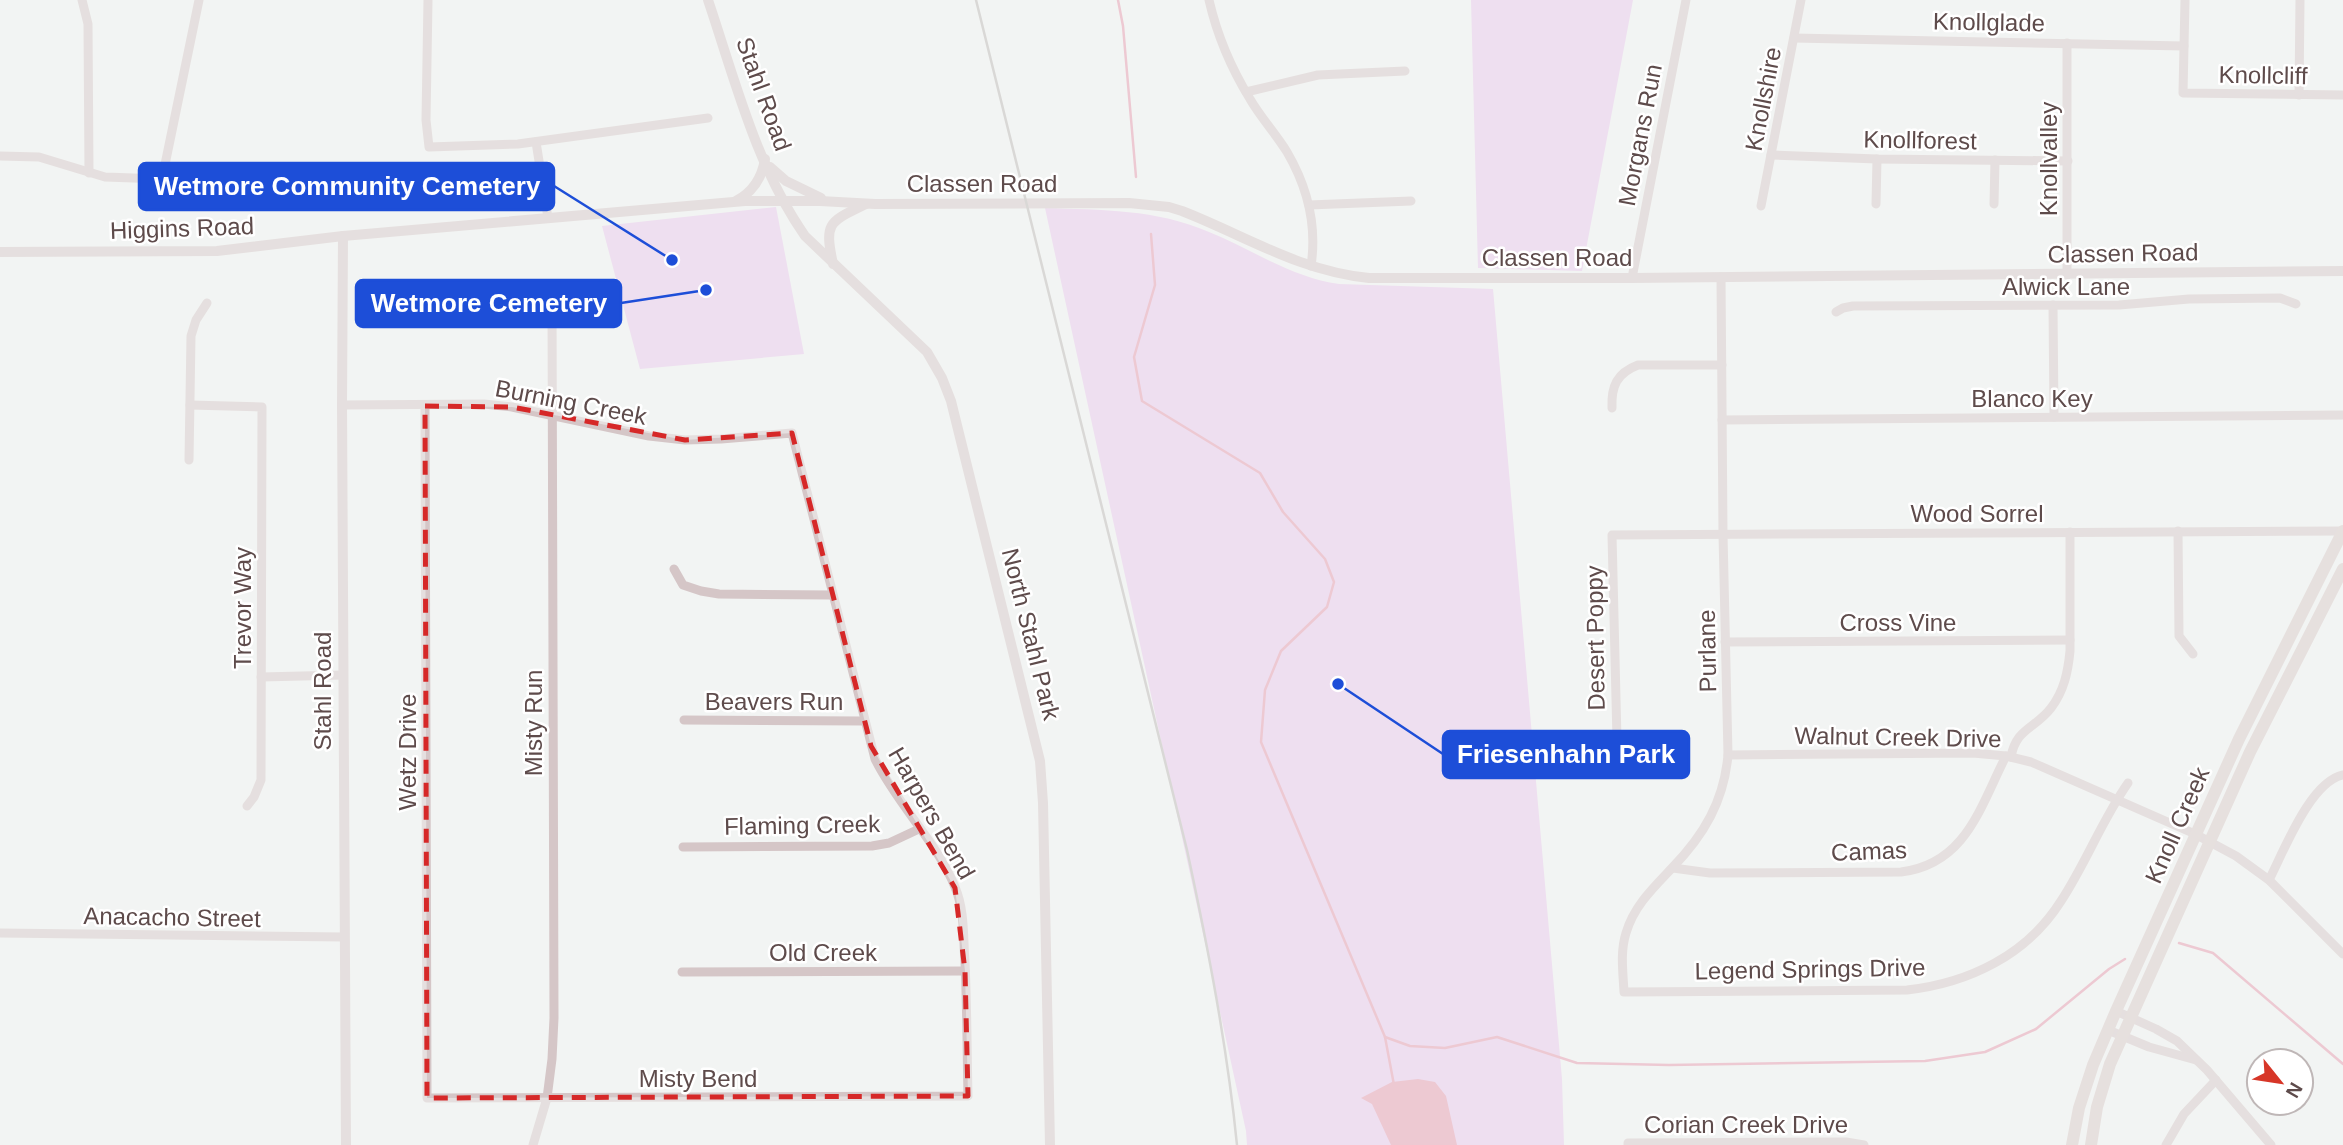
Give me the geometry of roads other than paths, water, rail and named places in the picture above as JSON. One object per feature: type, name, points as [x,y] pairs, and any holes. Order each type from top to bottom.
[{"type":"main road","name":"Knoll Creek","points":[[2072,1145],[2079,1108],[2116,1011],[2249,719],[2343,531]]},
{"type":"main road","name":"Knoll Creek","points":[[2091,1145],[2097,1107],[2110,1064],[2250,752],[2343,569]]},
{"type":"street","points":[[82,0],[88,24],[89,173]]},
{"type":"street","points":[[0,156],[39,157],[105,177],[162,179],[199,0]]},
{"type":"street","points":[[428,0],[426,120],[429,147],[536,142],[708,118]]},
{"type":"street","name":"Stahl Road","points":[[708,0],[743,107],[784,201]]},
{"type":"street","points":[[1209,0],[1221,42],[1246,92],[1297,171],[1309,205],[1314,238],[1311,266]]},
{"type":"street","name":"Morgans Run","points":[[1632,278],[1686,0]]},
{"type":"street","name":"Knollshire","points":[[1761,206],[1801,0]]},
{"type":"street","points":[[2184,46],[2185,0]]},
{"type":"street","points":[[2299,95],[2300,0]]},
{"type":"street","name":"Knollglade","points":[[1794,38],[2184,46]]},
{"type":"street","name":"Knollvalley","points":[[2067,43],[2067,275]]},
{"type":"street","name":"Knollcliff","points":[[2184,46],[2183,93],[2343,95]]},
{"type":"street","points":[[1246,92],[1318,75],[1405,71]]},
{"type":"street","points":[[536,142],[548,218]]},
{"type":"street","name":"Knollforest","points":[[1771,155],[2068,161]]},
{"type":"street","points":[[1876,204],[1877,159]]},
{"type":"street","points":[[1994,204],[1995,160]]},
{"type":"street","points":[[733,202],[746,195],[757,184],[766,162],[786,181],[830,201]]},
{"type":"street","name":"Classen Road","points":[[784,201],[867,204],[1129,203],[1169,207],[1311,266],[1328,272],[1369,278],[2343,271]]},
{"type":"street","name":"Higgins Road","points":[[0,252],[217,251],[343,236],[733,202],[784,201]]},
{"type":"street","name":"North Stahl Park","points":[[784,201],[805,236],[927,352],[951,401],[1040,761],[1050,1145]]},
{"type":"street","points":[[1309,205],[1411,201]]},
{"type":"street","points":[[833,264],[828,238],[830,227],[841,216],[867,204]]},
{"type":"street","name":"Stahl Road","points":[[343,236],[346,1145]]},
{"type":"street","name":"Purlane","points":[[1624,992],[1622,952],[1629,924],[1648,892],[1696,842],[1713,815],[1724,785],[1728,755],[1721,277]]},
{"type":"street","name":"Alwick Lane","points":[[1836,312],[1853,306],[2119,306],[2189,299],[2280,298],[2297,304]]},
{"type":"street","name":"Misty Run","points":[[533,1145],[547,1098],[554,1018],[552,299]]},
{"type":"street","points":[[189,460],[191,336],[196,320],[207,303]]},
{"type":"street","points":[[2053,305],[2054,417]]},
{"type":"street","points":[[1612,408],[1614,383],[1628,369],[1638,365],[1722,365]]},
{"type":"street","name":"Burning Creek","points":[[342,405],[484,404],[512,407],[649,436],[685,440],[792,433]]},
{"type":"street","name":"Trevor Way","points":[[190,405],[262,407],[261,780],[247,806]]},
{"type":"street","name":"Wetz Drive","points":[[425,406],[427,1098]]},
{"type":"street","name":"Blanco Key","points":[[1722,419],[2343,415]]},
{"type":"street","name":"Harpers Bend","points":[[792,433],[875,759],[956,888],[962,914],[968,1096]]},
{"type":"street","points":[[2178,531],[2179,636],[2193,654]]},
{"type":"street","name":"Wood Sorrel","points":[[1612,535],[2343,531]]},
{"type":"street","name":"Camas","points":[[1673,868],[1710,873],[1917,870],[1932,865],[1957,846],[2015,741],[2050,709],[2063,687],[2068,668],[2070,640],[2070,532]]},
{"type":"street","name":"Desert Poppy","points":[[1612,535],[1617,740]]},
{"type":"street","points":[[674,569],[683,585],[710,593],[832,595]]},
{"type":"street","name":"Cross Vine","points":[[1726,642],[2070,640]]},
{"type":"street","points":[[261,677],[343,675]]},
{"type":"street","name":"Beavers Run","points":[[684,720],[864,721]]},
{"type":"street","name":"Walnut Creek Drive","points":[[1728,755],[1973,753],[2008,757],[2048,768],[2210,841],[2269,880],[2343,954]]},
{"type":"street","points":[[2269,880],[2312,797],[2323,785],[2343,775]]},
{"type":"street","name":"Legend Springs Drive","points":[[1624,992],[1907,990],[1937,986],[1967,977],[2003,959],[2047,920],[2072,883],[2116,799],[2128,783]]},
{"type":"street","name":"Flaming Creek","points":[[683,847],[872,846],[889,844],[919,828]]},
{"type":"street","name":"Anacacho Street","points":[[0,933],[344,937]]},
{"type":"street","name":"Old Creek","points":[[682,972],[965,971]]},
{"type":"street","points":[[2116,1011],[2177,1041],[2216,1080],[2271,1145]]},
{"type":"street","points":[[2108,1030],[2159,1050],[2197,1061]]},
{"type":"street","points":[[2159,1050],[2166,1035]]},
{"type":"street","points":[[2166,1145],[2184,1114],[2216,1080]]},
{"type":"street","name":"Misty Bend","points":[[427,1098],[968,1096]]},
{"type":"street","name":"Corian Creek Drive","points":[[1628,1144],[1846,1142],[1864,1145]]},
{"type":"waterway","points":[[1118,0],[1123,26],[1136,177]]},
{"type":"waterway","points":[[1151,234],[1155,285],[1134,357],[1142,401],[1260,473],[1283,512],[1325,559],[1334,582],[1327,607],[1281,651],[1265,690],[1261,742],[1385,1037],[1394,1085]]},
{"type":"waterway","points":[[2179,943],[2213,953],[2343,1064]]},
{"type":"waterway","points":[[1385,1037],[1410,1046],[1445,1048],[1497,1037],[1577,1063],[1669,1065],[1925,1061],[1985,1052],[2036,1029],[2125,959]]},
{"type":"railway","points":[[976,0],[1187,850],[1216,997],[1237,1145]]},
{"type":"place","name":"Wetmore Community Cemetery","points":[[672,260]]},
{"type":"place","name":"Wetmore Cemetery","points":[[706,290]]},
{"type":"place","name":"Friesenhahn Park","points":[[1338,684]]}]
